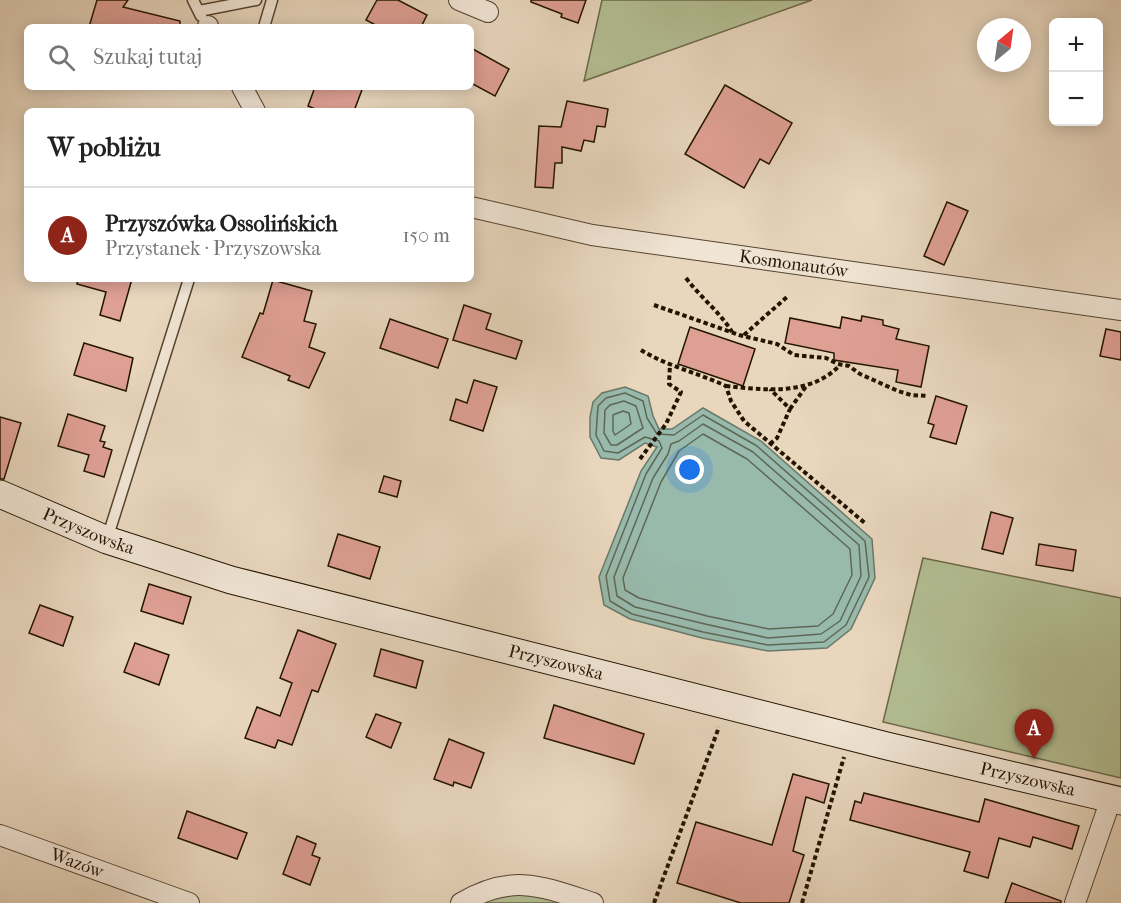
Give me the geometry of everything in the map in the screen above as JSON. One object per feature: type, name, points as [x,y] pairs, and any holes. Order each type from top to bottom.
[{"type":"street","points":[[459,0],[488,12]]},
{"type":"street","points":[[245,90],[254,108]]},
{"type":"street","name":"Kosmonautów","points":[[474,208],[592,235],[1121,310]]},
{"type":"street","name":"Przyszowska","points":[[0,494],[107,540],[231,580],[877,744],[1116,800]]},
{"type":"street","points":[[1075,903],[1116,800]]},
{"type":"street","name":"Wazów","points":[[0,835],[189,903]]},
{"type":"street","points":[[461,903],[476,894],[525,884],[554,890],[587,902]]},
{"type":"lane","points":[[193,0],[205,22],[255,0]]},
{"type":"lane","points":[[265,24],[272,0]]},
{"type":"lane","points":[[107,540],[188,282]]},
{"type":"path","points":[[687,278],[721,314],[733,333]]},
{"type":"path","points":[[744,336],[788,296]]},
{"type":"path","points":[[654,305],[733,333],[777,344],[794,355],[826,358],[840,365],[849,366],[860,374],[898,391],[911,395],[928,396]]},
{"type":"path","points":[[641,350],[656,359],[704,375],[726,386],[792,389],[817,382],[831,374],[840,365]]},
{"type":"path","points":[[640,459],[666,424],[681,392],[669,384],[670,364]]},
{"type":"path","points":[[770,444],[777,438],[790,409],[807,385]]},
{"type":"path","points":[[726,386],[731,401],[744,421],[866,524]]},
{"type":"path","points":[[770,388],[790,409]]},
{"type":"path","points":[[654,903],[721,722]]},
{"type":"path","points":[[802,903],[846,753]]},
{"type":"shaded area","points":[[602,0],[812,0],[584,81]]},
{"type":"shaded area","points":[[923,558],[1121,598],[1121,778],[883,722]]},
{"type":"shaded area","points":[[491,889],[593,903],[461,903]]},
{"type":"water","points":[[625,387],[648,396],[659,429],[672,429],[703,408],[761,441],[872,539],[875,578],[851,629],[827,648],[768,651],[702,638],[630,619],[604,605],[599,577],[641,471],[657,447],[645,443],[619,460],[601,458],[590,437],[593,402],[602,393]]},
{"type":"building","points":[[97,0],[128,0],[123,7],[180,21],[180,24],[90,24]]},
{"type":"building","points":[[377,0],[398,0],[427,15],[422,24],[373,24],[366,20]]},
{"type":"building","points":[[531,0],[586,0],[578,23],[561,17],[562,14],[531,2]]},
{"type":"building","points":[[474,50],[509,69],[495,96],[474,85]]},
{"type":"building","points":[[725,85],[792,123],[769,164],[760,159],[744,188],[685,154]]},
{"type":"building","points":[[314,90],[362,90],[355,108],[308,106]]},
{"type":"building","points":[[567,101],[608,109],[605,127],[597,126],[594,142],[584,140],[581,151],[562,147],[562,163],[555,163],[553,188],[535,187],[539,126],[561,127]]},
{"type":"building","points":[[947,202],[968,211],[944,265],[924,256]]},
{"type":"building","points":[[77,282],[131,282],[120,321],[100,315],[106,292],[77,284]]},
{"type":"building","points":[[272,282],[312,291],[304,321],[316,324],[309,347],[325,353],[309,388],[288,380],[290,376],[242,357],[260,313],[263,314]]},
{"type":"building","points":[[464,305],[491,314],[486,329],[522,341],[516,359],[453,340]]},
{"type":"building","points":[[862,316],[883,320],[883,325],[899,329],[896,339],[929,346],[921,387],[896,382],[898,370],[834,360],[834,353],[785,343],[790,318],[840,328],[842,317],[861,321]]},
{"type":"building","points":[[390,319],[448,339],[438,368],[380,348]]},
{"type":"building","points":[[690,327],[755,349],[743,386],[678,364]]},
{"type":"building","points":[[1106,329],[1121,332],[1121,360],[1100,356]]},
{"type":"building","points":[[84,343],[133,358],[126,391],[74,375]]},
{"type":"building","points":[[474,380],[497,387],[483,431],[450,420],[456,399],[467,403]]},
{"type":"building","points":[[936,396],[967,406],[956,444],[930,437],[934,425],[928,423]]},
{"type":"building","points":[[68,414],[105,426],[100,441],[105,442],[103,447],[112,450],[104,477],[84,471],[89,455],[58,446]]},
{"type":"building","points":[[0,417],[21,423],[4,479],[0,479]]},
{"type":"building","points":[[384,476],[401,481],[397,497],[379,492]]},
{"type":"building","points":[[991,512],[1013,518],[1003,554],[982,549]]},
{"type":"building","points":[[338,534],[380,547],[370,579],[328,566]]},
{"type":"building","points":[[1039,544],[1076,550],[1073,571],[1036,565]]},
{"type":"building","points":[[149,584],[191,597],[183,624],[141,611]]},
{"type":"building","points":[[40,605],[73,617],[63,646],[29,633]]},
{"type":"building","points":[[298,630],[336,644],[318,692],[312,690],[292,745],[278,740],[275,748],[245,738],[257,707],[280,716],[292,683],[280,678]]},
{"type":"building","points":[[135,643],[169,655],[159,685],[124,672]]},
{"type":"building","points":[[381,649],[423,661],[416,688],[374,676]]},
{"type":"building","points":[[554,705],[644,734],[634,764],[544,738]]},
{"type":"building","points":[[376,714],[401,723],[391,748],[366,737]]},
{"type":"building","points":[[449,739],[484,753],[471,788],[454,782],[453,786],[434,779]]},
{"type":"building","points":[[793,774],[829,784],[824,803],[806,797],[793,851],[804,855],[789,903],[741,903],[677,883],[696,822],[772,845]]},
{"type":"building","points":[[864,793],[979,822],[985,799],[1079,826],[1072,849],[1033,837],[1030,847],[999,838],[988,878],[964,871],[970,852],[850,820],[855,801],[861,803]]},
{"type":"building","points":[[187,811],[247,833],[237,859],[178,838]]},
{"type":"building","points":[[297,836],[316,844],[312,855],[320,858],[310,885],[283,874]]},
{"type":"building","points":[[1012,883],[1061,901],[1061,903],[1005,903]]},
{"type":"place","name":"Przyszówka Ossolińskich","points":[[1034,759]]}]
